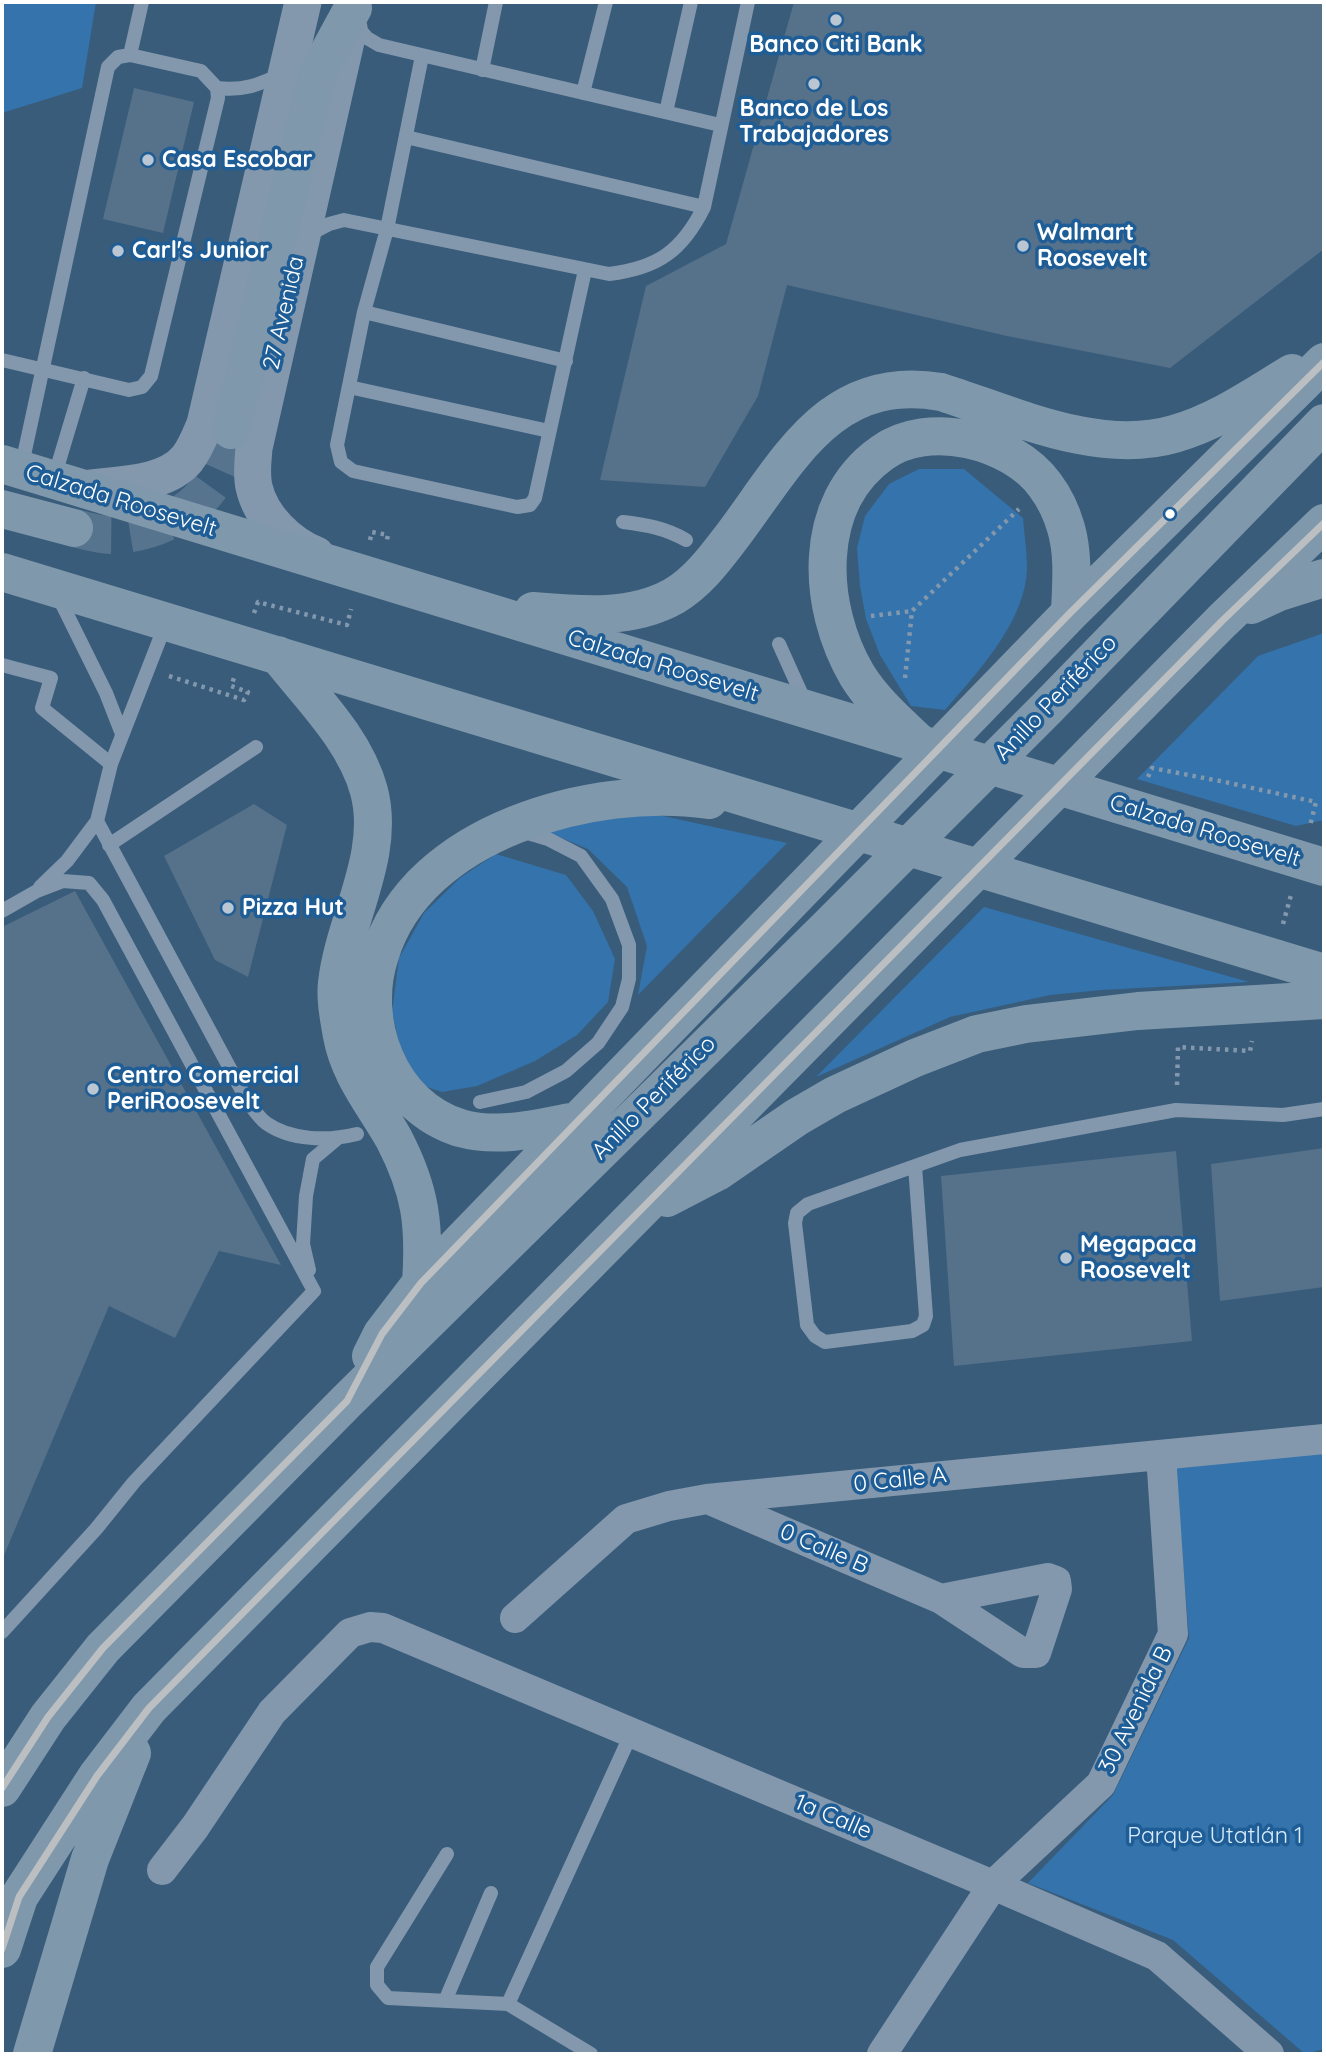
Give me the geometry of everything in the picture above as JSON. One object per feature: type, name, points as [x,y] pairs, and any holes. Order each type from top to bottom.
[{"type":"highway","points":[[231,430],[318,72],[353,9]]},
{"type":"highway","points":[[464,605],[590,614],[638,610],[674,596],[703,573],[806,438],[839,410],[881,392],[897,388],[921,388],[942,392],[1073,435],[1099,439],[1149,439],[1174,434],[1221,415],[1324,355]]},
{"type":"highway","points":[[347,1401],[382,1334],[421,1283],[1070,612],[1324,362]]},
{"type":"highway","name":"Anillo Periférico","points":[[2,1788],[48,1717],[103,1648],[347,1401],[1048,708],[1324,423]]},
{"type":"highway","points":[[911,736],[877,701],[858,676],[834,620],[827,575],[828,551],[838,505],[864,468],[883,452],[904,442],[926,437],[950,437],[974,440],[995,447],[1016,459],[1045,484],[1066,528],[1072,557],[1070,612]]},
{"type":"highway","name":"Calzada Roosevelt","points":[[40,476],[360,572],[809,712],[911,736],[1315,860]]},
{"type":"highway","points":[[2,509],[74,528]]},
{"type":"highway","points":[[2,1949],[19,1897],[97,1776],[149,1709],[1222,621],[1324,523]]},
{"type":"highway","points":[[2,572],[1324,973]]},
{"type":"highway","points":[[1222,621],[1279,592],[1324,578]]},
{"type":"highway","points":[[278,656],[347,742],[369,792],[372,845],[341,954],[336,986],[338,1008],[349,1062],[394,1139],[414,1186],[424,1241],[421,1283]]},
{"type":"highway","points":[[580,1119],[511,1132],[461,1128],[440,1120],[400,1086],[390,1069],[376,1031],[373,988],[376,965],[391,926],[405,904],[441,866],[486,836],[545,814],[588,804],[654,798],[704,799],[809,817]]},
{"type":"highway","points":[[637,1213],[717,1172],[797,1117],[835,1095],[915,1058],[978,1034],[1026,1024],[1138,1011],[1324,1000]]},
{"type":"highway","points":[[34,2050],[90,1859],[149,1709]]},
{"type":"street","points":[[40,476],[148,479],[177,468],[195,447],[205,424],[303,2]]},
{"type":"street","name":"27 Avenida","points":[[353,9],[254,448],[252,469],[254,488],[260,503],[275,526],[301,549],[360,572]]},
{"type":"street","name":"0 Calle A","points":[[515,1618],[626,1519],[669,1506],[707,1499],[1324,1439]]},
{"type":"street","name":"30 Avenida B","points":[[882,2054],[993,1885],[1101,1784],[1172,1634],[1161,1455]]},
{"type":"street","name":"0 Calle B","points":[[707,1499],[941,1599]]},
{"type":"street","name":"1a Calle","points":[[162,1870],[195,1827],[272,1712],[342,1639],[350,1633],[370,1627],[383,1628],[1157,1956],[1269,2054]]},
{"type":"lane","points":[[130,55],[142,2]]},
{"type":"lane","points":[[482,71],[493,2]]},
{"type":"lane","points":[[583,93],[606,2]]},
{"type":"lane","points":[[666,112],[691,2]]},
{"type":"lane","points":[[301,240],[321,227],[344,220],[609,274],[634,271],[657,262],[677,248],[693,229],[704,207],[748,2]]},
{"type":"lane","points":[[353,9],[358,29],[379,46],[720,125]]},
{"type":"lane","points":[[2,360],[42,370],[84,378],[129,390],[142,387],[150,376],[218,99],[217,89],[201,71],[130,55],[118,57],[108,67],[42,370],[40,476]]},
{"type":"lane","points":[[422,56],[387,229],[364,312],[337,445],[341,463],[353,471],[517,507],[530,505],[535,498],[585,270]]},
{"type":"lane","points":[[217,89],[238,90],[258,85],[287,72]]},
{"type":"lane","points":[[406,137],[704,207]]},
{"type":"lane","points":[[364,312],[566,361]]},
{"type":"lane","points":[[40,476],[84,378]]},
{"type":"lane","points":[[349,387],[549,432]]},
{"type":"lane","points":[[623,522],[653,525],[686,540]]},
{"type":"lane","points":[[54,588],[106,692],[122,734]]},
{"type":"lane","points":[[37,891],[67,861],[97,821],[111,764],[166,622]]},
{"type":"lane","points":[[779,644],[809,712]]},
{"type":"lane","points":[[2,665],[51,678],[42,708],[111,764]]},
{"type":"lane","points":[[109,845],[256,747]]},
{"type":"lane","points":[[97,821],[248,1102],[266,1123],[296,1136],[338,1138],[357,1134]]},
{"type":"lane","points":[[480,1102],[526,1092],[566,1071],[598,1043],[622,1007],[629,979],[629,945],[612,899],[581,856],[548,839],[507,827]]},
{"type":"lane","points":[[2,911],[37,891],[63,881],[89,883],[103,900],[314,1291]]},
{"type":"lane","points":[[915,1166],[926,1315],[923,1325],[912,1331],[825,1342],[815,1336],[807,1325],[795,1223],[797,1213],[808,1204],[960,1150],[1176,1110],[1283,1115],[1324,1109]]},
{"type":"lane","points":[[314,1291],[303,1244],[306,1196],[313,1159],[338,1138]]},
{"type":"lane","points":[[2,1632],[96,1529],[134,1482],[314,1291]]},
{"type":"lane","points":[[508,2004],[632,1732]]},
{"type":"lane","points":[[447,1854],[377,1967],[377,1985],[388,1998],[508,2004],[591,2054]]},
{"type":"lane","points":[[445,2001],[491,1893]]},
{"type":"path","points":[[911,736],[912,611],[1045,484]]},
{"type":"path","points":[[254,614],[258,602],[346,625],[372,532],[388,535]]},
{"type":"path","points":[[148,670],[244,700],[248,692],[232,686],[235,674]]},
{"type":"path","points":[[1225,782],[1316,803]]},
{"type":"path","points":[[1176,1110],[1178,1047],[1250,1051]]},
{"type":"green space","points":[[2,2],[96,2],[82,88],[2,113]]},
{"type":"green space","points":[[919,469],[964,469],[1023,518],[1027,566],[1019,606],[998,644],[945,710],[911,706],[880,655],[866,619],[860,586],[857,548],[865,516],[889,484]]},
{"type":"green space","points":[[1324,633],[1324,820],[1296,826],[1137,779],[1258,656]]},
{"type":"green space","points":[[654,814],[787,843],[638,995],[647,946],[627,887],[588,849],[535,827]]},
{"type":"green space","points":[[496,854],[566,875],[593,911],[615,959],[608,1002],[577,1035],[535,1061],[477,1086],[442,1092],[415,1083],[401,1051],[392,1012],[399,958],[424,913],[461,877]]},
{"type":"green space","points":[[984,907],[1249,982],[1050,995],[950,1017],[816,1077]]},
{"type":"green space","name":"Parque Utatlán 1","points":[[1324,1450],[1324,2049],[1305,2054],[1173,1940],[1028,1883],[1113,1795],[1189,1638],[1175,1462]]},
{"type":"building","name":"Walmart Roosevelt","points":[[794,2],[1324,2],[1324,249],[1170,368],[1007,336],[787,285],[758,396],[705,487],[600,480],[646,286],[726,244]]},
{"type":"building","name":"Casa Escobar","points":[[134,88],[194,102],[163,233],[103,219]]},
{"type":"building","name":"Pizza Hut","points":[[254,804],[287,825],[248,977],[215,960],[164,856]]},
{"type":"building","name":"Centro Comercial PeriRoosevelt","points":[[75,891],[281,1265],[219,1251],[175,1338],[109,1306],[2,1560],[2,927]]},
{"type":"building","points":[[1324,1148],[1324,1287],[1220,1301],[1211,1164]]},
{"type":"building","name":"Megapaca Roosevelt","points":[[1176,1151],[1192,1341],[954,1366],[941,1176]]},
{"type":"tunnel","points":[[74,528],[107,535],[129,533],[163,524],[179,515],[206,493],[216,478],[231,430]]},
{"type":"transit line","points":[[2,1788],[48,1717],[103,1648],[347,1401],[382,1334],[421,1283],[1070,613],[1324,362]]},
{"type":"transit line","points":[[2,1949],[19,1897],[97,1776],[149,1708],[1222,621],[1324,523]]},
{"type":"place","name":"Banco Citi Bank","points":[[836,20]]},
{"type":"place","name":"Banco de Los Trabajadores","points":[[814,84]]},
{"type":"place","name":"Casa Escobar","points":[[148,160]]},
{"type":"place","name":"Walmart Roosevelt","points":[[1023,246]]},
{"type":"place","name":"Carl's Junior","points":[[118,251]]},
{"type":"place","name":"Pizza Hut","points":[[228,908]]},
{"type":"place","name":"Centro Comercial PeriRoosevelt","points":[[93,1089]]},
{"type":"place","name":"Megapaca Roosevelt","points":[[1066,1258]]}]
